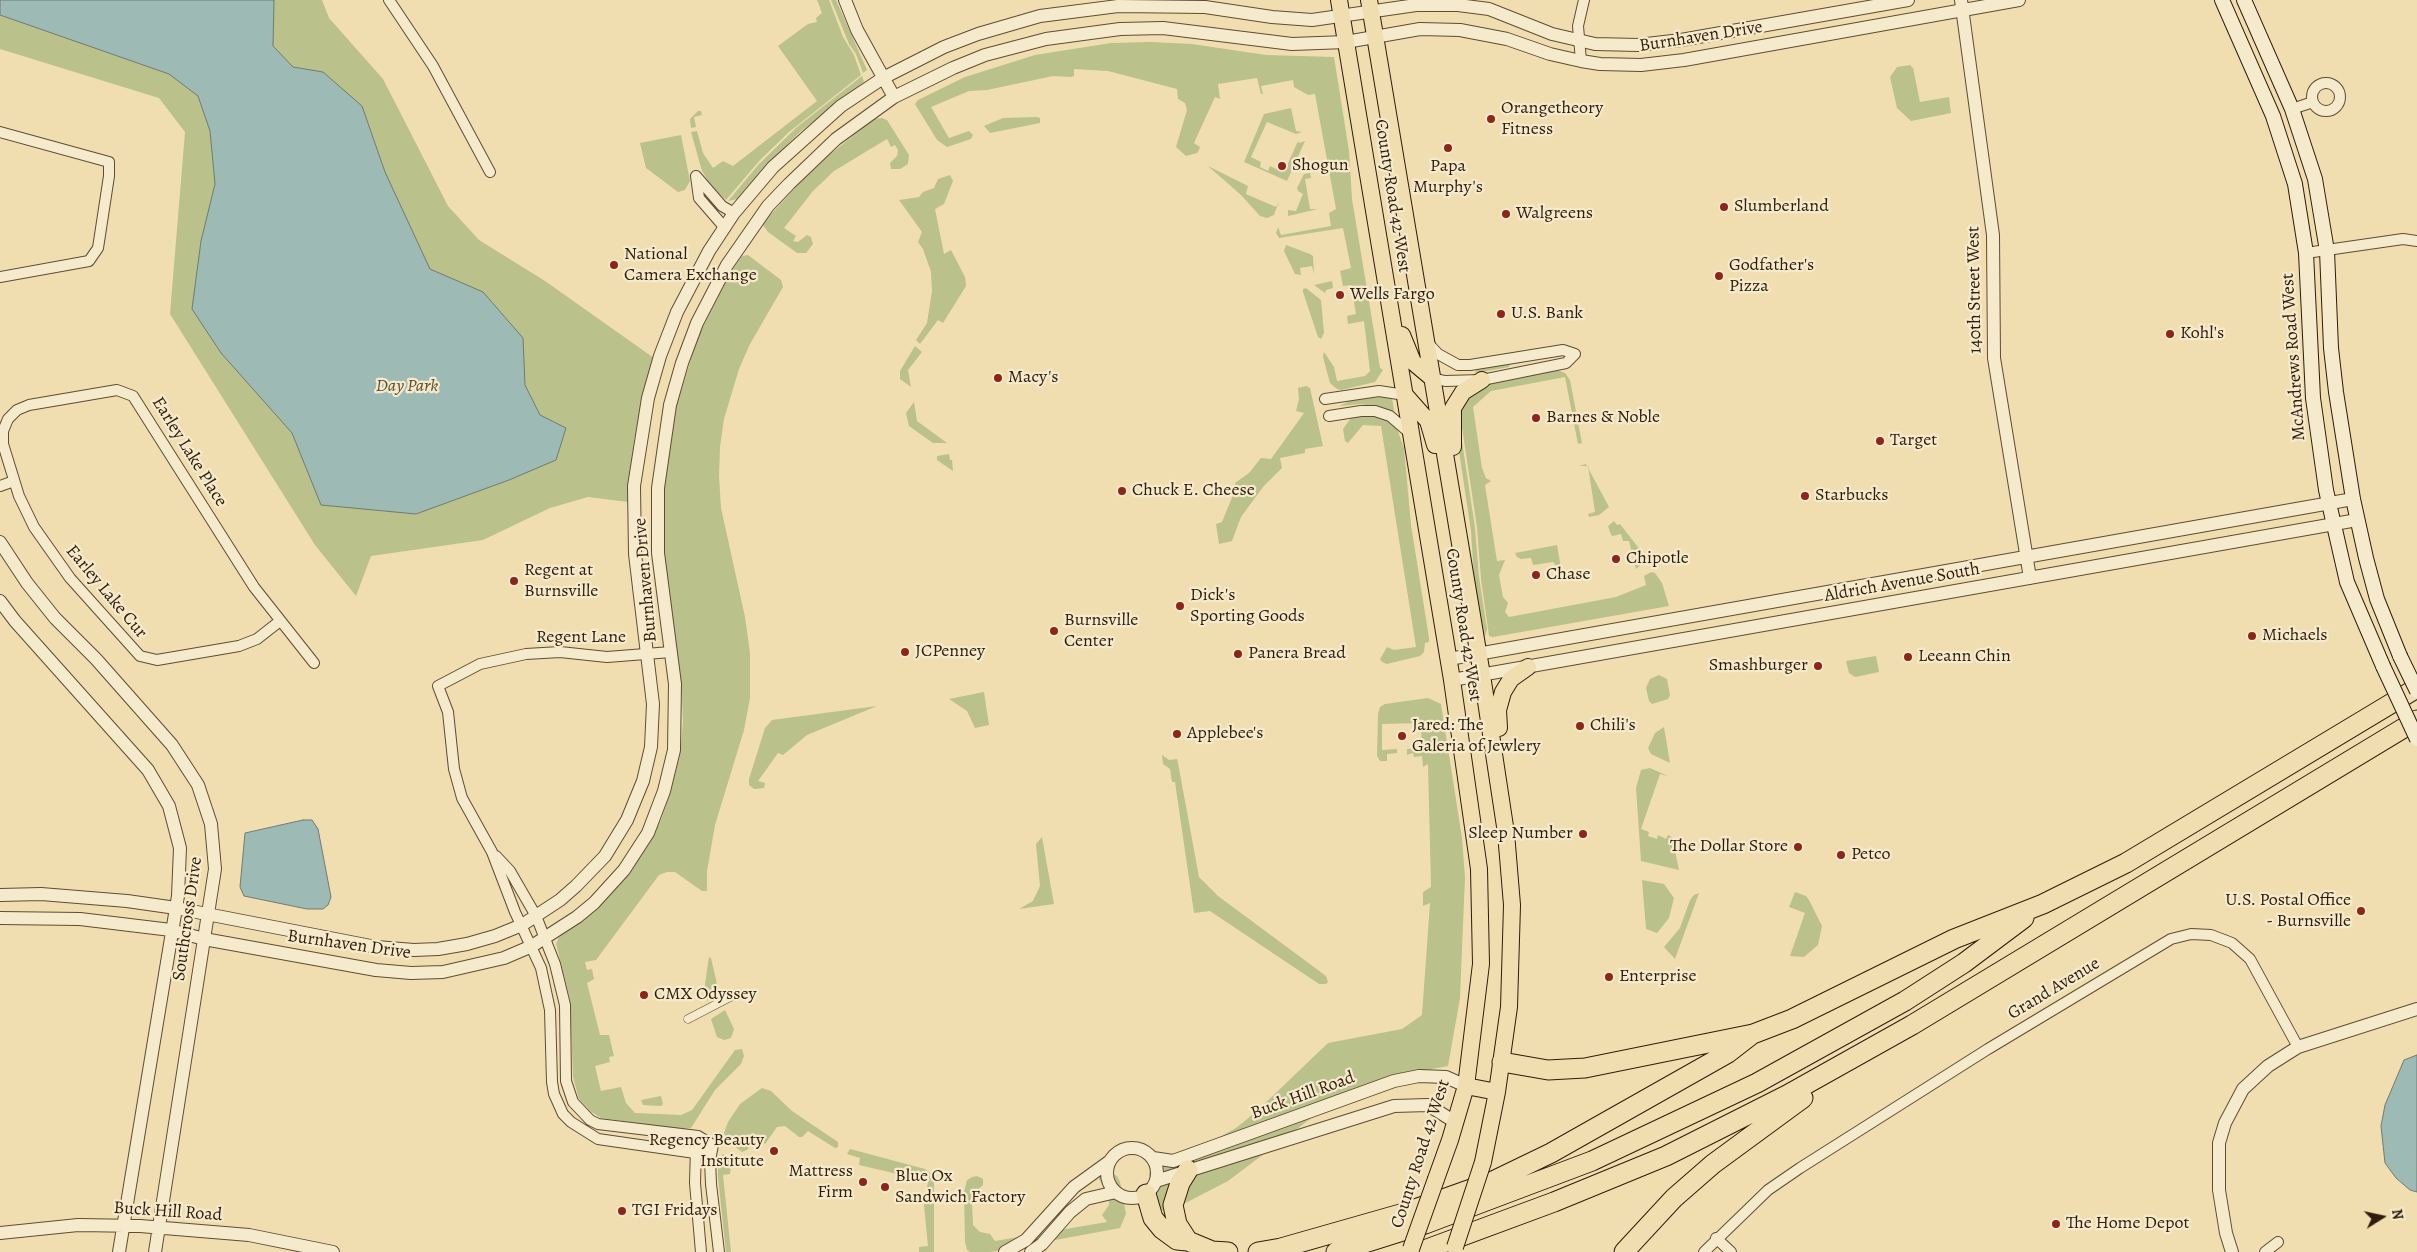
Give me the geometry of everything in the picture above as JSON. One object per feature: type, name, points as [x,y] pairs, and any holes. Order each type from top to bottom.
[{"type":"highway","name":"County Road 42 West","points":[[1339,0],[1449,659],[1479,869],[1480,964],[1466,1086],[1412,1251]]},
{"type":"highway","name":"County Road 42 West","points":[[1370,6],[1479,654],[1506,833],[1512,905],[1512,964],[1497,1092],[1482,1162],[1454,1252]]},
{"type":"highway","points":[[1384,270],[1407,350],[1413,362],[1432,378]]},
{"type":"highway","points":[[1455,511],[1453,408],[1464,392],[1482,380]]},
{"type":"highway","points":[[1405,395],[1428,421],[1455,511]]},
{"type":"highway","points":[[1506,833],[1498,710],[1501,696],[1511,679],[1528,667]]},
{"type":"highway","points":[[1502,1062],[1548,1070],[1585,1068],[1753,1034],[1824,1005],[1954,939],[2043,904],[2126,863],[2417,689]]},
{"type":"highway","points":[[1412,1251],[1554,1202],[1666,1156],[1787,1095],[1912,1025],[2417,720]]},
{"type":"highway","points":[[1336,1252],[1425,1224],[1582,1164],[1658,1131],[1757,1083],[1905,1001],[1964,963],[2043,904]]},
{"type":"highway","points":[[1624,1252],[1674,1198],[1750,1134],[1912,1025]]},
{"type":"highway","points":[[1258,1252],[1281,1248],[1404,1213],[1491,1182],[1551,1153],[1728,1054],[1753,1034]]},
{"type":"highway","points":[[1466,1086],[1497,1092]]},
{"type":"highway","points":[[1642,1252],[1713,1164]]},
{"type":"highway","points":[[1188,1170],[1180,1183],[1173,1205],[1177,1224],[1188,1241]]},
{"type":"highway","points":[[1151,1188],[1153,1218],[1162,1229],[1177,1240],[1188,1241],[1212,1251],[1228,1252]]},
{"type":"main road","name":"McAndrews Road West","points":[[2222,0],[2273,116],[2285,148],[2295,184],[2306,253],[2313,398],[2332,524],[2347,582],[2382,666],[2417,739]]},
{"type":"main road","points":[[2244,0],[2292,109],[2315,179],[2327,251],[2331,348],[2336,392],[2353,499],[2377,599],[2400,656],[2417,689]]},
{"type":"street","points":[[388,0],[433,66],[490,172]]},
{"type":"street","points":[[845,0],[856,30],[894,97]]},
{"type":"street","points":[[1581,61],[1578,39],[1584,0]]},
{"type":"street","name":"Burnhaven Drive","points":[[0,895],[82,896],[176,908],[395,950],[438,949],[467,944],[522,924],[560,900],[591,872],[617,838],[636,800],[648,764],[653,725],[648,654],[637,578],[634,486],[643,421],[660,356],[677,312],[697,272],[734,213],[773,166],[841,106],[883,78],[944,47],[978,34],[1040,16],[1072,10],[1118,6],[1205,8],[1293,19],[1342,17],[1370,6],[1440,4],[1489,9],[1552,34],[1596,44],[1658,44],[1908,0]]},
{"type":"street","name":"Burnhaven Drive","points":[[0,918],[80,919],[171,930],[204,939],[376,970],[411,973],[443,972],[473,967],[504,958],[532,946],[577,917],[610,886],[637,851],[657,813],[674,750],[676,705],[658,553],[658,488],[666,426],[689,343],[706,303],[727,265],[768,206],[819,154],[894,97],[953,68],[985,55],[1015,46],[1076,33],[1163,28],[1292,44],[1346,42],[1420,29],[1460,30],[1507,39],[1550,54],[1581,61],[1600,64],[1662,63],[1962,5],[2019,0]]},
{"type":"street","name":"140th Street West","points":[[1962,5],[1979,116],[1993,235],[1994,358],[2030,578]]},
{"type":"street","points":[[2292,109],[2313,102]]},
{"type":"street","points":[[0,132],[109,162],[110,176],[98,248],[89,261],[0,277]]},
{"type":"street","points":[[725,228],[699,198],[696,176],[722,206],[734,213]]},
{"type":"street","points":[[2306,253],[2404,240],[2417,241]]},
{"type":"street","points":[[1426,342],[1438,354],[1458,365],[1470,365],[1563,350],[1575,354],[1566,363],[1482,380],[1445,381],[1432,378]]},
{"type":"street","name":"Earley Lake Place","points":[[14,481],[2,438],[4,425],[17,410],[29,405],[114,390],[130,394],[136,398],[254,587],[314,663]]},
{"type":"street","points":[[1325,399],[1379,391],[1405,395]]},
{"type":"street","points":[[1329,416],[1361,410],[1375,411],[1390,416],[1412,435]]},
{"type":"street","points":[[0,486],[14,481]]},
{"type":"street","name":"Earley Lake Cur","points":[[14,481],[34,527],[59,565],[140,656],[158,660],[245,644],[257,639],[280,622]]},
{"type":"street","name":"Aldrich Avenue South","points":[[1449,659],[2353,499]]},
{"type":"street","name":"Aldrich Avenue South","points":[[1452,680],[2358,520]]},
{"type":"street","name":"Southcross Drive","points":[[0,542],[27,583],[55,618],[96,659],[172,745],[198,785],[211,824],[215,869],[155,1252]]},
{"type":"street","name":"Southcross Drive","points":[[0,601],[15,621],[141,762],[159,786],[176,826],[181,869],[176,908],[119,1252]]},
{"type":"street","name":"Regent Lane","points":[[492,852],[462,798],[454,769],[448,712],[438,686],[480,664],[526,654],[560,652],[607,657],[671,652]]},
{"type":"street","points":[[492,852],[510,871],[536,916],[546,937],[561,983],[565,1005],[566,1081],[573,1102],[590,1120],[598,1124],[698,1136],[713,1144]]},
{"type":"street","points":[[492,852],[532,946],[547,989],[551,1023],[552,1082],[554,1094],[563,1114],[571,1122],[598,1139],[695,1153],[713,1144]]},
{"type":"street","name":"Grand Avenue","points":[[1704,1252],[1716,1238],[1768,1190],[1988,1049],[2171,940],[2191,934],[2211,935],[2232,943],[2250,959],[2298,1047]]},
{"type":"street","points":[[688,1019],[736,994]]},
{"type":"street","points":[[2232,1252],[2226,1233],[2218,1180],[2219,1143],[2225,1123],[2244,1090],[2268,1066],[2298,1047],[2417,1010]]},
{"type":"street","name":"Buck Hill Road","points":[[1153,1158],[1173,1160],[1394,1081],[1419,1076],[1446,1077],[1466,1086]]},
{"type":"street","name":"Buck Hill Road","points":[[1151,1188],[1188,1170],[1394,1106],[1428,1105],[1455,1122]]},
{"type":"street","points":[[698,1136],[695,1153],[701,1252]]},
{"type":"street","points":[[713,1144],[710,1160],[711,1184],[719,1252]]},
{"type":"street","points":[[1030,1252],[1042,1244],[1070,1212],[1086,1199],[1116,1192],[1131,1198],[1151,1188],[1156,1165],[1153,1158],[1147,1152],[1130,1147],[1114,1154],[1110,1161],[1107,1178],[1116,1192]]},
{"type":"street","points":[[1005,1252],[1026,1240],[1074,1186],[1110,1161]]},
{"type":"street","name":"Buck Hill Road","points":[[0,1233],[78,1225],[159,1227],[249,1235],[333,1252]]},
{"type":"street","points":[[1716,1238],[1731,1252]]},
{"type":"street","points":[[2265,1252],[2278,1242]]},
{"type":"green space","name":"Day Park","points":[[0,0],[322,0],[329,18],[383,79],[448,206],[479,240],[545,281],[654,358],[644,391],[634,441],[628,502],[588,497],[550,508],[483,540],[371,556],[356,596],[315,545],[170,314],[185,132],[159,98],[0,49]]},
{"type":"green space","points":[[817,0],[829,0],[843,37],[854,55],[861,75],[789,132],[760,160],[726,200],[712,187],[702,171],[691,132],[697,131],[703,153],[713,168],[723,161],[733,166],[817,101],[778,46],[808,24],[817,22],[816,18],[822,13]]},
{"type":"green space","points":[[831,0],[836,0],[867,70],[863,73],[856,54],[849,44]]},
{"type":"green space","points":[[1111,43],[1192,44],[1266,55],[1334,57],[1349,151],[1352,199],[1380,368],[1383,370],[1375,382],[1341,390],[1337,389],[1330,383],[1323,357],[1324,352],[1334,367],[1337,381],[1365,376],[1370,371],[1364,321],[1348,324],[1347,316],[1356,314],[1351,285],[1343,286],[1340,271],[1351,268],[1343,228],[1279,238],[1276,233],[1278,227],[1281,235],[1331,226],[1329,213],[1336,209],[1315,94],[1308,95],[1294,87],[1293,80],[1261,86],[1263,94],[1261,94],[1257,78],[1218,84],[1220,99],[1215,97],[1194,143],[1200,147],[1199,150],[1197,153],[1186,156],[1176,147],[1187,110],[1185,103],[1178,99],[1177,89],[1108,71],[1074,69],[1074,76],[1071,77],[1053,76],[987,90],[969,91],[931,107],[949,138],[969,131],[973,135],[971,139],[947,147],[937,140],[915,104],[918,100],[965,77],[1035,55]]},
{"type":"green space","points":[[1910,65],[1913,68],[1920,102],[1949,97],[1951,113],[1911,121],[1897,108],[1890,77],[1897,67]]},
{"type":"green space","points":[[862,76],[864,82],[800,132],[762,170],[737,199],[728,201],[759,164],[797,127]]},
{"type":"green space","points":[[1291,108],[1296,131],[1302,132],[1296,134],[1267,122],[1251,157],[1261,162],[1260,167],[1268,171],[1270,166],[1280,171],[1282,166],[1286,168],[1298,141],[1299,143],[1305,141],[1287,181],[1244,162],[1264,114]]},
{"type":"green space","points":[[698,111],[701,111],[702,115],[694,117],[696,127],[691,128],[690,119]]},
{"type":"green space","points":[[882,118],[887,120],[909,155],[908,164],[900,169],[891,169],[890,163],[897,156],[898,150],[895,145],[891,147],[887,139],[834,171],[813,191],[784,228],[796,236],[793,241],[798,242],[807,235],[811,237],[813,244],[806,253],[797,253],[768,232],[763,225],[765,221],[813,168],[874,119]]},
{"type":"green space","points":[[1003,118],[1040,118],[1040,123],[990,133],[984,126]]},
{"type":"green space","points":[[681,135],[690,181],[685,190],[678,192],[646,168],[640,143]]},
{"type":"green space","points":[[1208,166],[1248,186],[1246,194],[1276,207],[1279,201],[1274,215],[1267,218],[1260,216],[1241,195]]},
{"type":"green space","points":[[1310,173],[1311,178],[1305,179],[1310,209],[1318,209],[1288,216],[1288,210],[1296,211],[1303,194],[1297,188],[1304,174]]},
{"type":"green space","points":[[950,175],[953,181],[944,204],[935,209],[944,254],[951,250],[965,277],[966,286],[943,323],[938,320],[920,344],[916,340],[927,323],[932,291],[931,272],[923,249],[918,242],[922,232],[899,200],[919,197],[923,192],[934,188],[938,179]]},
{"type":"green space","points":[[1286,245],[1313,256],[1314,274],[1312,266],[1300,268],[1301,275],[1295,274],[1284,251]]},
{"type":"green space","points":[[748,255],[781,280],[783,287],[750,344],[739,369],[724,419],[720,447],[721,508],[745,617],[750,653],[750,698],[744,730],[715,825],[707,871],[707,891],[702,891],[675,872],[659,875],[596,960],[585,962],[587,970],[592,969],[594,979],[587,983],[600,1035],[609,1035],[614,1056],[609,1057],[610,1062],[595,1066],[601,1091],[621,1087],[626,1103],[635,1113],[681,1115],[692,1110],[735,1050],[742,1049],[744,1056],[741,1064],[715,1090],[691,1128],[683,1129],[601,1118],[590,1111],[579,1099],[573,1077],[570,999],[556,944],[559,937],[582,921],[647,845],[661,820],[671,791],[680,755],[683,722],[681,680],[665,558],[665,484],[669,444],[677,404],[698,337],[731,272],[742,256]]},
{"type":"green space","points":[[1332,281],[1333,288],[1326,290],[1325,293],[1314,285]]},
{"type":"green space","points":[[1306,288],[1321,300],[1324,333],[1321,339],[1318,337],[1303,292],[1303,289]]},
{"type":"green space","points":[[915,346],[922,352],[908,370],[911,387],[900,379],[900,371]]},
{"type":"green space","points":[[1510,363],[1509,367],[1476,373],[1475,369]]},
{"type":"green space","points":[[1557,370],[1565,373],[1570,380],[1582,443],[1578,444],[1565,377],[1491,391],[1473,407],[1482,468],[1486,478],[1491,481],[1485,485],[1497,561],[1505,560],[1499,575],[1503,597],[1508,603],[1505,612],[1509,617],[1616,597],[1646,585],[1644,576],[1651,572],[1655,573],[1662,583],[1669,606],[1493,637],[1489,636],[1481,579],[1477,527],[1460,414],[1462,403],[1488,383]]},
{"type":"green space","points":[[1306,386],[1310,388],[1323,446],[1305,449],[1305,453],[1280,458],[1282,468],[1263,487],[1241,517],[1232,541],[1219,544],[1216,524],[1222,522],[1235,490],[1235,483],[1249,473],[1261,458],[1271,459],[1304,413],[1296,411],[1299,399],[1298,388]]},
{"type":"green space","points":[[1386,396],[1392,398],[1394,410],[1392,412],[1362,404],[1339,406],[1350,401]]},
{"type":"green space","points":[[914,402],[917,421],[947,443],[933,443],[909,426],[906,413]]},
{"type":"green space","points":[[1374,415],[1390,421],[1397,429],[1404,448],[1411,525],[1429,638],[1429,642],[1425,643],[1424,652],[1420,656],[1387,664],[1380,659],[1387,647],[1394,650],[1416,647],[1381,426],[1363,425],[1348,443],[1345,441],[1343,429],[1351,418]]},
{"type":"green space","points":[[1458,415],[1475,528],[1479,577],[1487,629],[1485,637],[1474,579],[1471,531],[1459,451]]},
{"type":"green space","points":[[949,454],[950,460],[952,460],[953,471],[937,460],[937,456]]},
{"type":"green space","points":[[1588,468],[1609,507],[1599,515],[1589,517],[1588,514],[1595,512]]},
{"type":"green space","points":[[1614,521],[1617,525],[1620,524],[1644,555],[1644,562],[1636,569],[1629,541],[1623,541],[1621,534],[1612,536],[1610,532],[1608,526]]},
{"type":"green space","points":[[1557,545],[1562,574],[1558,572],[1553,562],[1533,565],[1531,558],[1521,559],[1515,553]]},
{"type":"green space","points":[[1876,656],[1879,672],[1855,677],[1849,673],[1846,661]]},
{"type":"green space","points":[[1659,675],[1667,679],[1670,695],[1668,699],[1652,704],[1649,701],[1646,688],[1650,679]]},
{"type":"green space","points":[[984,692],[989,725],[975,728],[967,711],[949,699]]},
{"type":"green space","points":[[1428,698],[1441,704],[1462,838],[1465,877],[1460,998],[1448,1066],[1405,1074],[1330,1104],[1228,1181],[1170,1211],[1159,1210],[1154,1202],[1149,1174],[1152,1164],[1211,1142],[1236,1128],[1257,1111],[1328,1043],[1402,1029],[1422,1015],[1430,903],[1423,906],[1423,892],[1431,887],[1428,764],[1423,767],[1422,756],[1414,757],[1413,753],[1407,755],[1407,749],[1422,748],[1421,723],[1382,724],[1382,750],[1397,749],[1397,753],[1387,754],[1387,761],[1380,761],[1377,756],[1378,714],[1380,707],[1385,704]]},
{"type":"green space","points":[[877,706],[807,735],[783,755],[778,753],[758,781],[765,783],[764,788],[754,789],[749,785],[749,779],[765,728],[772,720]]},
{"type":"green space","points":[[1664,727],[1670,763],[1651,754],[1648,748],[1655,733]]},
{"type":"green space","points":[[1162,755],[1169,760],[1177,759],[1199,877],[1218,896],[1326,976],[1328,982],[1326,984],[1319,984],[1210,911],[1194,913],[1175,782],[1172,782],[1170,769],[1163,764]]},
{"type":"green space","points":[[1650,768],[1668,776],[1660,774],[1641,829],[1649,832],[1648,836],[1657,839],[1658,835],[1666,839],[1668,835],[1672,837],[1679,870],[1641,861],[1636,788],[1641,770]]},
{"type":"green space","points":[[1042,837],[1054,904],[1019,909],[1033,901],[1040,886],[1036,844]]},
{"type":"green space","points":[[1642,880],[1664,884],[1674,898],[1669,918],[1657,933],[1646,929]]},
{"type":"green space","points":[[1795,892],[1806,896],[1822,926],[1818,945],[1804,957],[1790,956],[1805,913],[1789,907]]},
{"type":"green space","points":[[1699,893],[1675,959],[1664,947],[1680,928],[1690,900]]},
{"type":"green space","points":[[709,957],[711,958],[719,993],[707,1001],[705,984]]},
{"type":"green space","points":[[725,1010],[734,1029],[731,1038],[724,1040],[717,1037],[711,1019]]},
{"type":"green space","points":[[762,1088],[771,1091],[792,1111],[838,1142],[838,1147],[835,1148],[808,1131],[802,1137],[799,1137],[785,1126],[777,1127],[765,1144],[757,1138],[747,1150],[742,1152],[726,1139],[724,1133],[728,1122],[740,1104]]},
{"type":"green space","points":[[661,1096],[663,1104],[661,1106],[643,1105],[641,1100]]},
{"type":"green space","points":[[850,1149],[925,1169],[932,1174],[934,1180],[934,1252],[919,1252],[919,1247],[928,1246],[924,1205],[928,1181],[859,1165],[860,1158],[847,1154]]},
{"type":"green space","points":[[723,1154],[740,1165],[738,1167],[731,1166],[730,1174],[723,1175],[731,1252],[726,1252],[718,1177],[718,1160]]},
{"type":"green space","points":[[1108,1171],[1117,1176],[1120,1182],[1126,1214],[1120,1228],[991,1252],[970,1252],[967,1250],[965,1242],[964,1192],[967,1180],[972,1177],[977,1176],[983,1179],[983,1185],[975,1193],[972,1202],[973,1225],[980,1232],[990,1234],[995,1241],[1107,1222],[1102,1215],[1109,1205],[1109,1198],[1099,1176]]},
{"type":"water","name":"Day Park","points":[[0,0],[274,0],[273,46],[293,67],[323,72],[362,106],[385,172],[430,269],[483,292],[523,338],[525,385],[540,415],[566,428],[556,460],[509,480],[416,514],[321,505],[292,433],[221,353],[192,309],[201,241],[215,184],[210,131],[198,96],[169,74],[0,15]]},
{"type":"water","points":[[303,820],[312,820],[318,829],[331,897],[328,905],[323,909],[307,909],[244,896],[240,887],[245,833]]},
{"type":"water","points":[[2417,1055],[2417,1192],[2410,1190],[2396,1178],[2385,1163],[2381,1126],[2385,1105],[2404,1060]]},
{"type":"place","name":"Orangetheory Fitness","points":[[1491,119]]},
{"type":"place","name":"Papa Murphy's","points":[[1448,148]]},
{"type":"place","name":"Shogun","points":[[1282,166]]},
{"type":"place","name":"Slumberland","points":[[1724,207]]},
{"type":"place","name":"Walgreens","points":[[1506,214]]},
{"type":"place","name":"National Camera Exchange","points":[[614,265]]},
{"type":"place","name":"Godfather's Pizza","points":[[1719,276]]},
{"type":"place","name":"Wells Fargo","points":[[1340,295]]},
{"type":"place","name":"U.S. Bank","points":[[1501,314]]},
{"type":"place","name":"Kohl's","points":[[2170,334]]},
{"type":"place","name":"Macy's","points":[[998,378]]},
{"type":"place","name":"Barnes & Noble","points":[[1536,418]]},
{"type":"place","name":"Target","points":[[1880,441]]},
{"type":"place","name":"Chuck E. Cheese","points":[[1122,491]]},
{"type":"place","name":"Starbucks","points":[[1805,496]]},
{"type":"place","name":"Chipotle","points":[[1616,559]]},
{"type":"place","name":"Chase","points":[[1536,575]]},
{"type":"place","name":"Regent at Burnsville","points":[[514,581]]},
{"type":"place","name":"Dick's Sporting Goods","points":[[1180,606]]},
{"type":"place","name":"Burnsville Center","points":[[1054,631]]},
{"type":"place","name":"Michaels","points":[[2252,636]]},
{"type":"place","name":"JCPenney","points":[[905,652]]},
{"type":"place","name":"Panera Bread","points":[[1238,654]]},
{"type":"place","name":"Leeann Chin","points":[[1908,657]]},
{"type":"place","name":"Smashburger","points":[[1818,666]]},
{"type":"place","name":"Chili's","points":[[1580,726]]},
{"type":"place","name":"Applebee's","points":[[1177,734]]},
{"type":"place","name":"Jared: The Galeria of Jewlery","points":[[1402,736]]},
{"type":"place","name":"Sleep Number","points":[[1583,834]]},
{"type":"place","name":"The Dollar Store","points":[[1798,847]]},
{"type":"place","name":"Petco","points":[[1841,855]]},
{"type":"place","name":"U.S. Postal Office - Burnsville","points":[[2361,911]]},
{"type":"place","name":"Enterprise","points":[[1609,977]]},
{"type":"place","name":"CMX Odyssey","points":[[644,995]]},
{"type":"place","name":"Regency Beauty Institute","points":[[774,1151]]},
{"type":"place","name":"Mattress Firm","points":[[863,1182]]},
{"type":"place","name":"Blue Ox Sandwich Factory","points":[[885,1187]]},
{"type":"place","name":"TGI Fridays","points":[[622,1211]]},
{"type":"place","name":"The Home Depot","points":[[2056,1224]]}]
